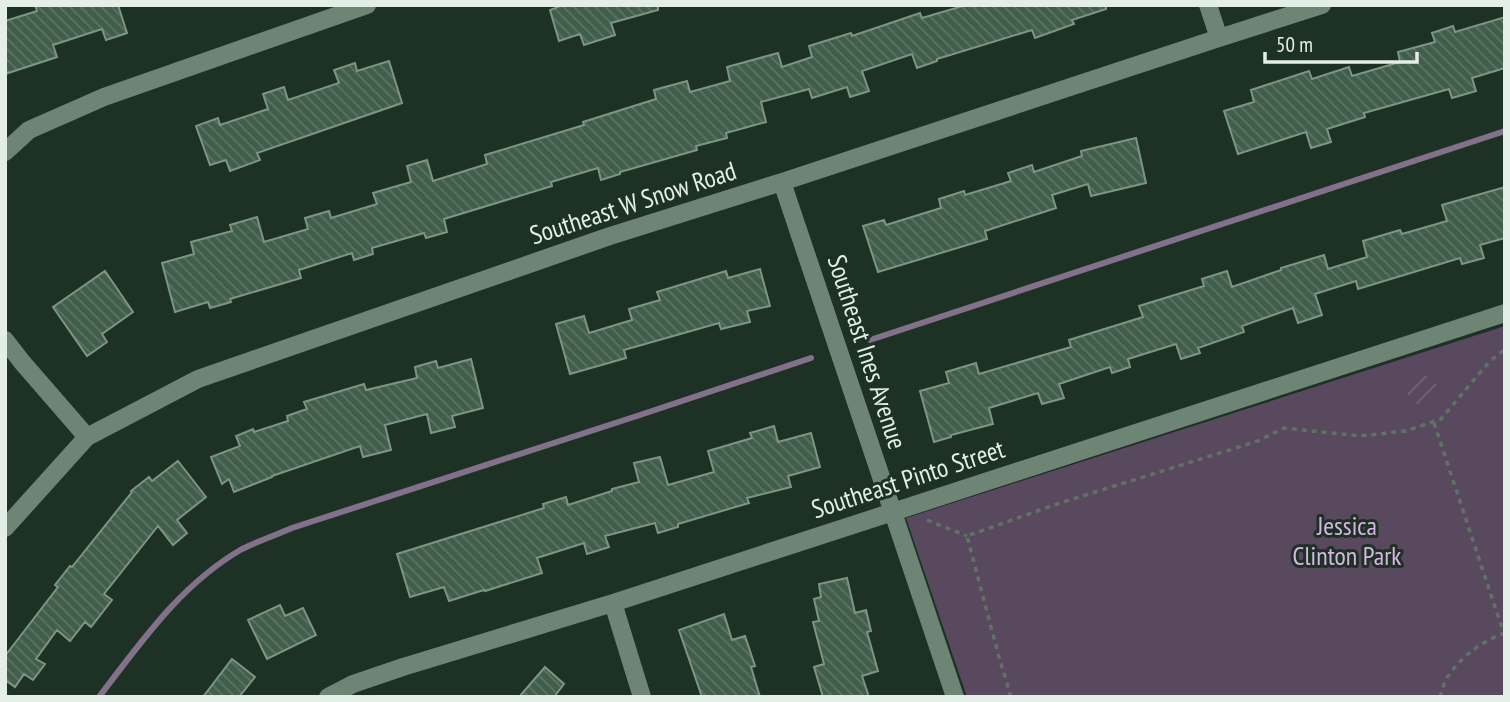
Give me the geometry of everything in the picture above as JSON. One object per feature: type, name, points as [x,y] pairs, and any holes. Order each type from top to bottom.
[{"type":"street","points":[[5,152],[29,130],[104,97],[367,5]]},
{"type":"street","points":[[1208,5],[1219,38]]},
{"type":"street","name":"Southeast W Snow Road","points":[[5,528],[87,437],[198,379],[610,236],[1322,5]]},
{"type":"street","name":"Southeast Ines Avenue","points":[[782,182],[955,697]]},
{"type":"street","name":"Southeast Pinto Street","points":[[328,697],[353,684],[403,667],[613,603],[1505,313]]},
{"type":"street","points":[[5,340],[87,437]]},
{"type":"street","points":[[613,603],[642,697]]},
{"type":"path","points":[[923,518],[967,536],[1057,503],[1258,441],[1284,428],[1360,436],[1406,431],[1441,419],[1489,362],[1505,349]]},
{"type":"path","points":[[1434,422],[1504,634],[1482,643],[1462,660],[1447,678],[1440,697]]},
{"type":"path","points":[[967,536],[1011,697]]},
{"type":"green space","name":"Jessica Clinton Park","points":[[1505,326],[1505,697],[967,697],[906,518]]},
{"type":"green space","points":[[1422,375],[1433,379],[1437,390],[1433,401],[1422,405],[1411,401],[1407,390],[1411,379]]},
{"type":"building","points":[[35,5],[118,5],[127,33],[106,40],[102,29],[53,45],[57,57],[5,74],[5,21],[37,11]]},
{"type":"building","points":[[563,5],[658,5],[658,10],[611,23],[615,35],[584,45],[580,34],[559,41],[550,10]]},
{"type":"building","points":[[966,5],[1106,5],[1106,9],[1072,20],[1074,24],[1035,38],[1032,30],[937,59],[917,68],[912,54],[862,71],[869,91],[850,97],[847,87],[812,98],[809,89],[761,102],[766,122],[726,133],[727,138],[696,146],[697,150],[601,180],[598,168],[551,182],[552,186],[444,219],[447,232],[426,238],[424,233],[372,248],[373,254],[354,260],[352,253],[299,270],[301,278],[230,299],[231,302],[210,308],[208,302],[175,312],[162,263],[194,254],[191,242],[232,231],[230,225],[257,217],[264,242],[308,229],[305,218],[329,211],[331,218],[377,204],[373,193],[411,182],[407,166],[427,160],[433,181],[487,164],[485,155],[584,125],[583,122],[656,99],[654,90],[687,81],[690,92],[730,81],[727,67],[778,53],[782,67],[812,57],[809,46],[851,33],[852,36],[920,13],[922,18]]},
{"type":"building","points":[[1505,17],[1505,68],[1472,78],[1476,91],[1452,98],[1449,89],[1364,113],[1365,117],[1327,129],[1331,142],[1311,148],[1306,132],[1238,154],[1224,111],[1254,102],[1251,90],[1309,71],[1312,79],[1349,67],[1352,76],[1400,62],[1398,52],[1435,42],[1432,33],[1453,26],[1455,32]]},
{"type":"building","points":[[389,61],[402,103],[257,153],[260,160],[230,171],[226,160],[210,165],[196,126],[218,118],[220,125],[268,109],[263,94],[284,87],[288,100],[339,83],[334,70],[355,63],[357,71]]},
{"type":"building","points":[[1136,138],[1146,183],[1091,196],[1088,184],[1052,195],[1056,208],[985,231],[987,239],[878,272],[863,226],[884,220],[886,225],[941,208],[939,199],[964,191],[965,195],[1011,181],[1008,173],[1032,165],[1034,172],[1082,156],[1081,151]]},
{"type":"building","points":[[1505,187],[1505,238],[1480,245],[1484,258],[1462,264],[1460,258],[1358,289],[1356,281],[1315,294],[1322,315],[1298,323],[1293,308],[1242,326],[1244,332],[1198,348],[1200,353],[1181,359],[1176,344],[1128,359],[1130,367],[1112,373],[1110,367],[1059,384],[1064,398],[1042,404],[1038,393],[989,408],[993,424],[934,442],[920,391],[949,383],[946,372],[976,363],[979,374],[1071,347],[1069,340],[1143,317],[1139,306],[1204,286],[1202,279],[1227,271],[1232,287],[1324,255],[1328,269],[1367,257],[1363,241],[1400,230],[1402,234],[1447,221],[1442,205]]},
{"type":"building","points":[[760,269],[770,306],[747,311],[750,322],[721,329],[719,323],[624,350],[626,358],[570,374],[556,324],[584,316],[589,333],[632,320],[629,309],[660,300],[657,292],[726,271],[728,278]]},
{"type":"building","points":[[105,271],[133,312],[102,334],[107,342],[87,356],[53,307]]},
{"type":"building","points":[[471,359],[483,408],[452,416],[455,427],[431,433],[427,414],[385,425],[391,450],[363,457],[360,446],[234,492],[229,479],[222,484],[211,457],[240,446],[236,436],[288,421],[287,416],[307,409],[304,402],[364,384],[366,390],[417,378],[415,367],[436,361],[438,368]]},
{"type":"building","points":[[774,426],[778,442],[811,433],[820,467],[788,476],[791,487],[747,498],[749,503],[678,524],[678,527],[658,533],[655,523],[605,536],[609,547],[587,554],[584,543],[537,558],[542,573],[485,591],[449,601],[444,587],[410,597],[397,554],[544,508],[543,504],[566,497],[568,505],[639,482],[634,463],[660,457],[668,485],[714,472],[708,451],[752,438],[750,433]]},
{"type":"building","points":[[178,461],[206,497],[177,520],[187,533],[173,545],[158,526],[104,594],[112,600],[91,627],[85,622],[70,641],[57,630],[36,659],[45,664],[33,680],[24,674],[15,687],[5,680],[5,656],[58,587],[55,585],[70,566],[72,567],[131,491],[149,477],[152,481]]},
{"type":"building","points":[[847,578],[855,613],[866,610],[871,631],[867,632],[878,671],[862,676],[869,697],[823,697],[814,667],[824,664],[813,622],[819,621],[814,599],[821,597],[819,584]]},
{"type":"building","points":[[280,605],[285,616],[303,608],[316,635],[267,659],[248,620]]},
{"type":"building","points":[[724,614],[732,640],[745,636],[755,666],[751,667],[760,697],[702,697],[679,630]]},
{"type":"building","points":[[232,659],[255,677],[239,697],[203,697]]},
{"type":"building","points":[[545,667],[564,684],[554,697],[519,697]]},
{"type":"waterway","points":[[870,340],[1505,131]]},
{"type":"waterway","points":[[99,697],[147,635],[181,597],[220,563],[248,546],[292,528],[811,358]]}]
